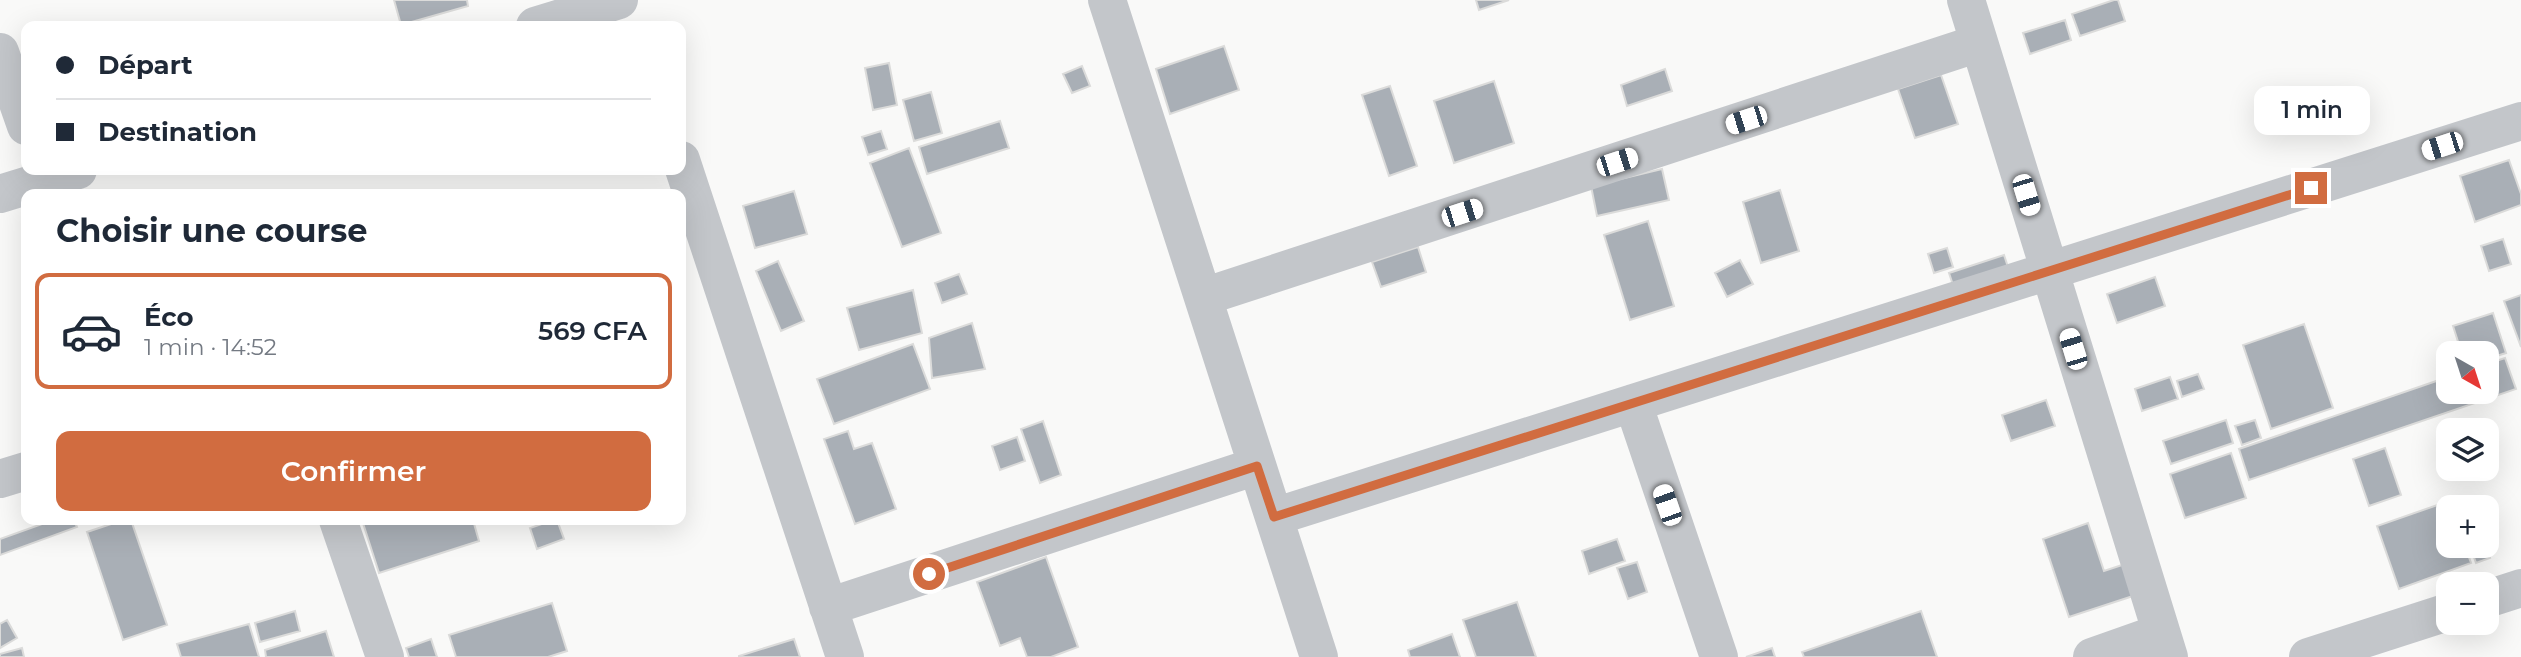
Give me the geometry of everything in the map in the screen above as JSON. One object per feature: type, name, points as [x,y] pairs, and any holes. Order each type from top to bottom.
[{"type":"street","points":[[551,21],[619,0]]},
{"type":"street","points":[[628,0],[634,21]]},
{"type":"street","points":[[1107,0],[1319,657]]},
{"type":"street","points":[[1966,0],[2165,645],[2092,657]]},
{"type":"street","points":[[1203,298],[1979,43]]},
{"type":"street","points":[[0,52],[21,112]]},
{"type":"street","points":[[1274,517],[2521,121]]},
{"type":"street","points":[[686,175],[845,657]]},
{"type":"street","points":[[0,194],[54,178]]},
{"type":"street","points":[[1633,403],[1719,657]]},
{"type":"street","points":[[828,607],[1257,466]]},
{"type":"street","points":[[0,479],[21,473]]},
{"type":"street","points":[[340,525],[384,657]]},
{"type":"street","points":[[2499,595],[2521,588]]},
{"type":"street","points":[[2308,657],[2436,616]]},
{"type":"building","points":[[394,0],[467,0],[468,6],[415,21],[400,21]]},
{"type":"building","points":[[1476,0],[1509,0],[1479,10]]},
{"type":"building","points":[[2118,0],[2125,21],[2080,36],[2072,14]]},
{"type":"building","points":[[2065,20],[2071,40],[2030,54],[2023,33]]},
{"type":"building","points":[[1224,46],[1239,90],[1170,114],[1156,69]]},
{"type":"building","points":[[889,63],[897,105],[873,110],[865,68]]},
{"type":"building","points":[[1082,66],[1090,86],[1072,93],[1063,74]]},
{"type":"building","points":[[1665,69],[1672,91],[1627,106],[1621,85]]},
{"type":"building","points":[[1941,75],[1958,124],[1915,138],[1898,89]]},
{"type":"building","points":[[1494,81],[1514,143],[1454,163],[1434,101]]},
{"type":"building","points":[[1390,86],[1417,166],[1389,176],[1362,95]]},
{"type":"building","points":[[931,92],[942,133],[914,141],[903,100]]},
{"type":"building","points":[[1000,121],[1009,148],[927,174],[919,147]]},
{"type":"building","points":[[881,131],[887,149],[868,155],[862,137]]},
{"type":"building","points":[[909,148],[941,233],[902,247],[870,163]]},
{"type":"building","points":[[2509,160],[2521,194],[2521,205],[2475,222],[2460,176]]},
{"type":"building","points":[[1662,169],[1669,200],[1597,216],[1591,186]]},
{"type":"building","points":[[1780,190],[1799,251],[1761,263],[1743,202]]},
{"type":"building","points":[[794,191],[807,234],[755,248],[743,206]]},
{"type":"building","points":[[1648,221],[1674,306],[1630,320],[1604,235]]},
{"type":"building","points":[[2503,239],[2511,264],[2489,271],[2481,246]]},
{"type":"building","points":[[1418,247],[1426,272],[1381,287],[1372,262]]},
{"type":"building","points":[[1947,248],[1953,267],[1934,273],[1928,254]]},
{"type":"building","points":[[2004,255],[2012,279],[1957,297],[1949,273]]},
{"type":"building","points":[[1740,260],[1753,284],[1727,297],[1715,273]]},
{"type":"building","points":[[778,261],[804,321],[781,331],[756,271]]},
{"type":"building","points":[[959,274],[967,294],[942,303],[935,283]]},
{"type":"building","points":[[2155,277],[2165,306],[2117,323],[2107,294]]},
{"type":"building","points":[[913,290],[922,333],[859,350],[847,308]]},
{"type":"building","points":[[2521,295],[2521,347],[2504,301]]},
{"type":"building","points":[[2493,313],[2506,353],[2499,355],[2499,341],[2458,341],[2453,326]]},
{"type":"building","points":[[972,323],[985,369],[932,378],[929,338]]},
{"type":"building","points":[[2304,324],[2333,408],[2271,429],[2243,345]]},
{"type":"building","points":[[913,344],[930,389],[834,424],[817,379]]},
{"type":"building","points":[[2505,358],[2516,389],[2499,395],[2499,360]]},
{"type":"building","points":[[2198,374],[2204,389],[2182,397],[2177,381]]},
{"type":"building","points":[[2170,377],[2178,399],[2142,411],[2135,389]]},
{"type":"building","points":[[2436,381],[2436,404],[2472,404],[2249,480],[2239,449]]},
{"type":"building","points":[[2046,400],[2055,426],[2011,441],[2002,415]]},
{"type":"building","points":[[2226,420],[2233,443],[2171,464],[2163,441]]},
{"type":"building","points":[[2255,420],[2261,438],[2242,445],[2235,426]]},
{"type":"building","points":[[1043,421],[1061,475],[1040,483],[1021,429]]},
{"type":"building","points":[[848,431],[854,449],[872,443],[896,509],[855,524],[824,439]]},
{"type":"building","points":[[1017,437],[1025,461],[1000,470],[992,446]]},
{"type":"building","points":[[2385,448],[2401,495],[2369,506],[2353,459]]},
{"type":"building","points":[[2231,453],[2246,498],[2185,518],[2170,474]]},
{"type":"building","points":[[2436,506],[2436,558],[2469,558],[2471,563],[2446,572],[2436,572],[2436,576],[2399,589],[2377,526]]},
{"type":"building","points":[[2088,523],[2104,571],[2125,564],[2136,595],[2069,617],[2043,539]]},
{"type":"building","points":[[39,525],[77,527],[0,555],[0,539]]},
{"type":"building","points":[[108,525],[133,525],[167,625],[123,640],[87,532]]},
{"type":"building","points":[[364,525],[474,525],[479,541],[379,573]]},
{"type":"building","points":[[559,525],[564,539],[537,549],[530,528]]},
{"type":"building","points":[[1617,539],[1625,561],[1589,574],[1582,551]]},
{"type":"building","points":[[1046,557],[1078,647],[1051,657],[1027,657],[1020,638],[1000,646],[977,582]]},
{"type":"building","points":[[2474,558],[2490,558],[2476,563]]},
{"type":"building","points":[[1637,562],[1647,592],[1628,599],[1617,568]]},
{"type":"building","points":[[1517,602],[1536,657],[1476,657],[1463,620]]},
{"type":"building","points":[[552,603],[567,651],[548,657],[456,657],[449,635]]},
{"type":"building","points":[[295,611],[300,631],[260,642],[255,623]]},
{"type":"building","points":[[1921,611],[1937,657],[1804,657],[1802,652]]},
{"type":"building","points":[[7,620],[17,638],[0,648],[0,624]]},
{"type":"building","points":[[249,624],[259,657],[181,657],[177,644]]},
{"type":"building","points":[[326,631],[334,657],[266,657],[265,650]]},
{"type":"building","points":[[1452,634],[1460,657],[1410,657],[1408,650]]},
{"type":"building","points":[[431,639],[437,657],[409,657],[406,648]]},
{"type":"building","points":[[794,639],[800,657],[739,657],[739,656]]},
{"type":"building","points":[[22,648],[24,657],[0,657],[0,654]]},
{"type":"building","points":[[1772,648],[1775,657],[1746,657]]},
{"type":"route","points":[[929,574],[1257,466],[1274,517],[2311,188]]}]
